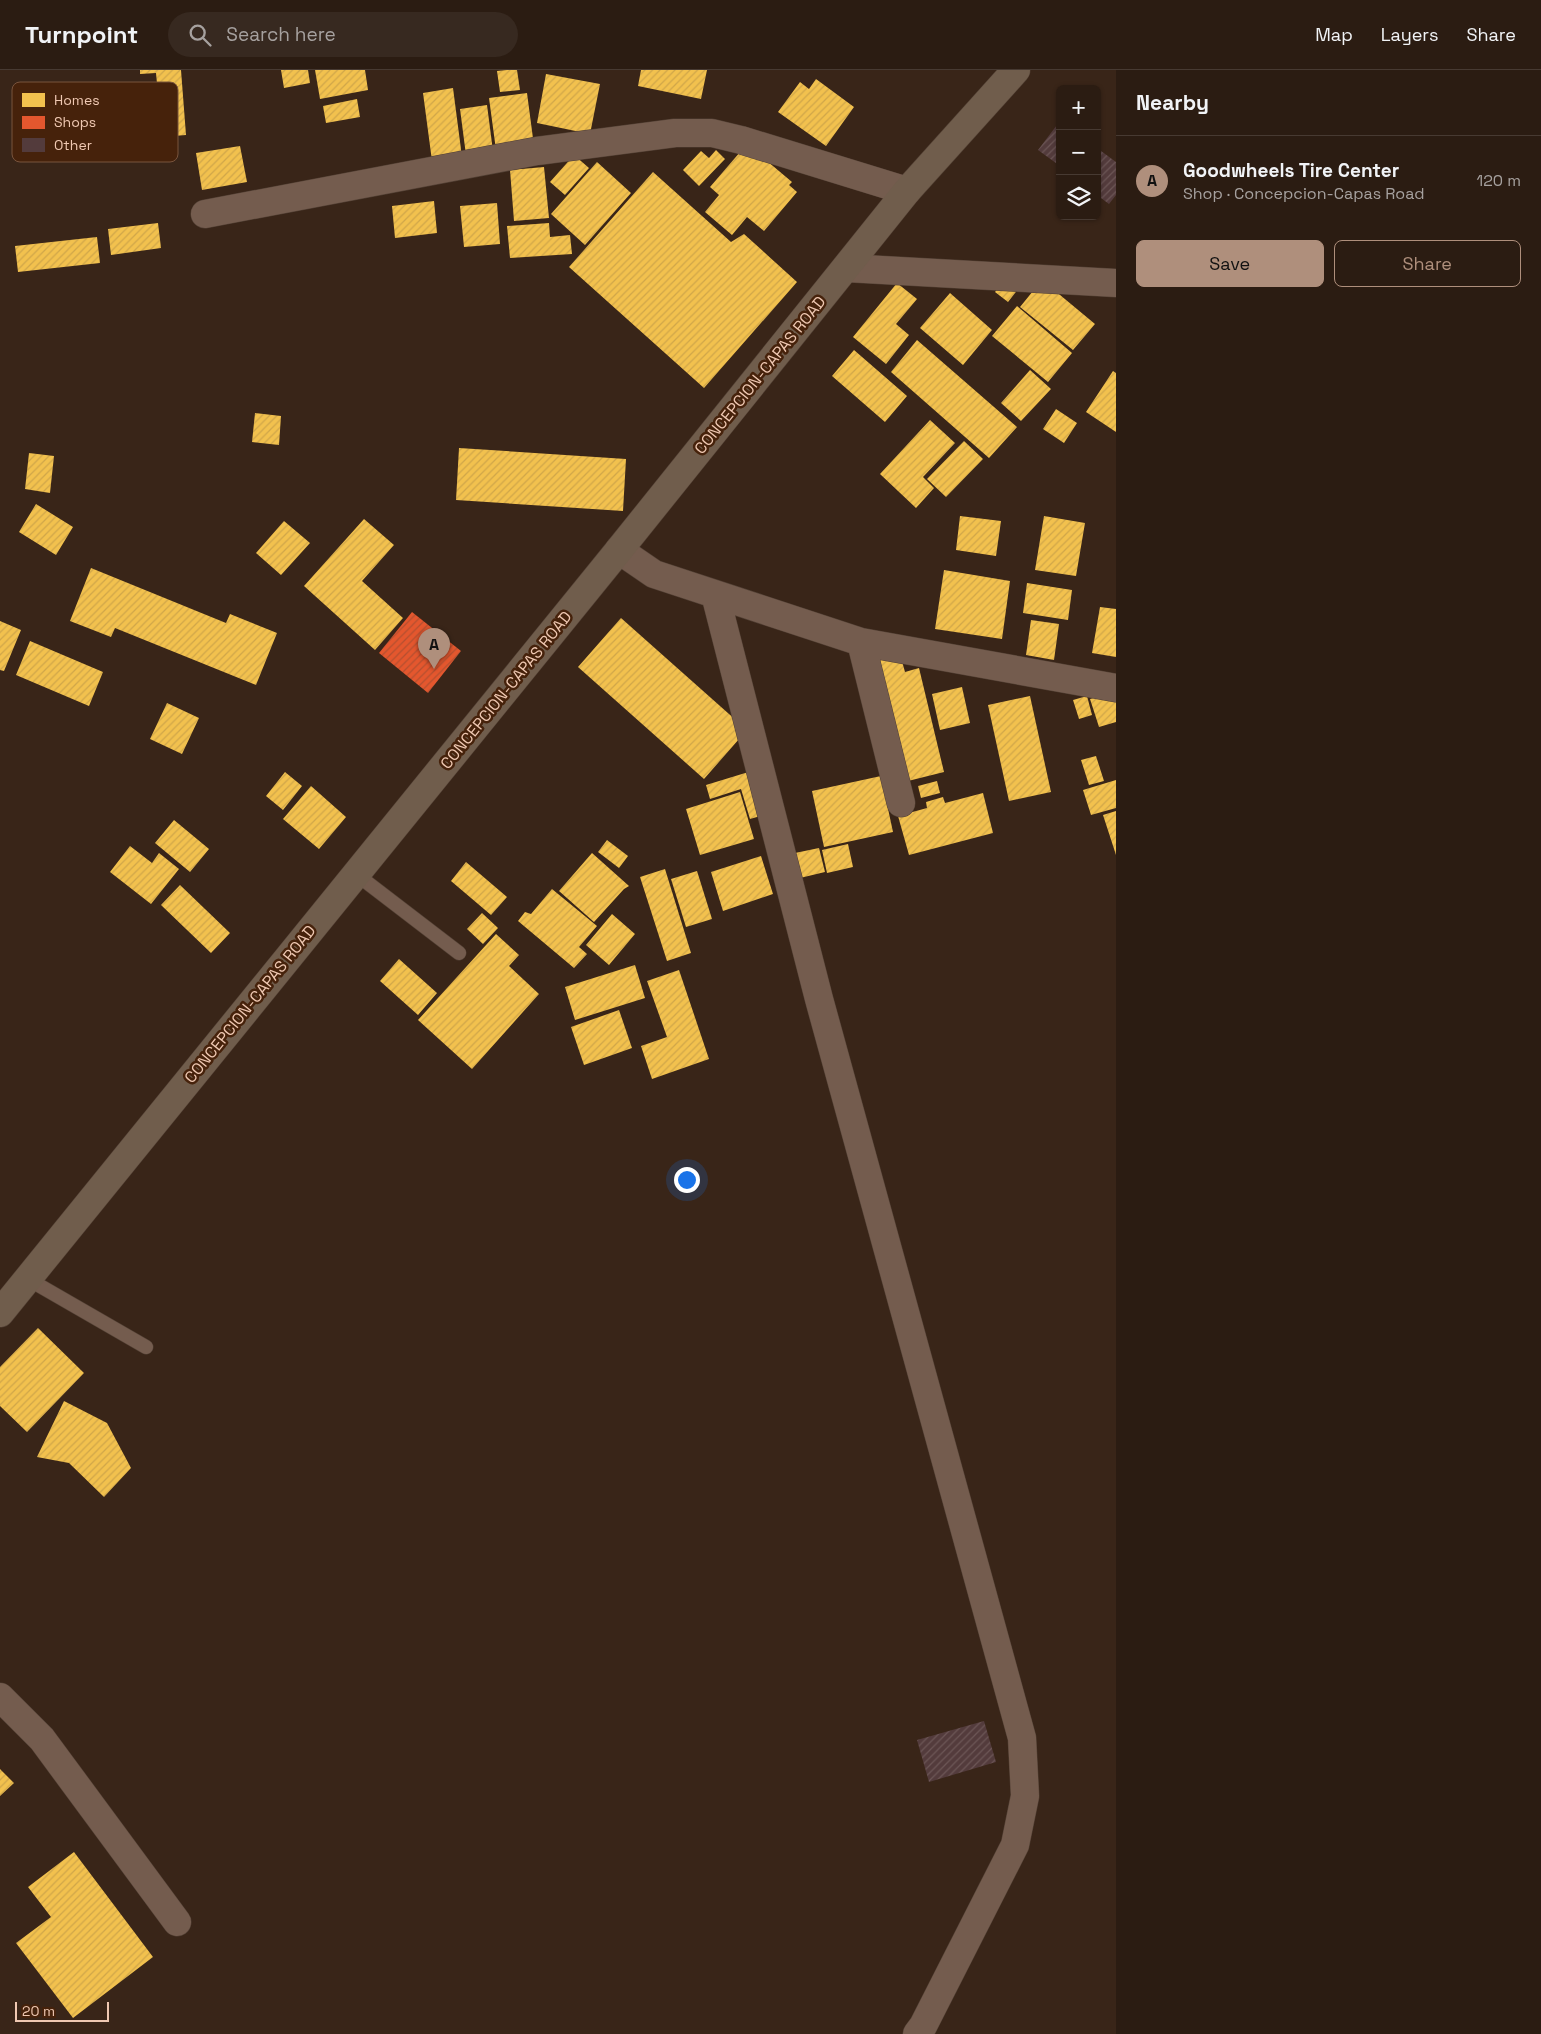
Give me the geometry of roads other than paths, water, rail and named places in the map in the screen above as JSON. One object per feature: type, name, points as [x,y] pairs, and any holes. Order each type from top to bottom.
[{"type":"main road","name":"CONCEPCION-CAPAS ROAD","points":[[0,1314],[619,550],[907,191],[1016,70]]},
{"type":"street","points":[[206,214],[537,151],[675,133],[712,133],[722,135],[907,191]]},
{"type":"street","points":[[846,268],[1116,283]]},
{"type":"street","points":[[619,550],[654,574],[861,642],[1116,688]]},
{"type":"street","points":[[715,594],[819,998],[1022,1738],[1024,1796],[1014,1845],[917,2034]]},
{"type":"street","points":[[861,642],[901,803]]},
{"type":"street","points":[[0,1697],[42,1739],[177,1922]]},
{"type":"lane","points":[[356,874],[460,953]]},
{"type":"lane","points":[[28,1279],[146,1347]]},
{"type":"place","name":"Goodwheels Tire Center","points":[[434,669]]}]
